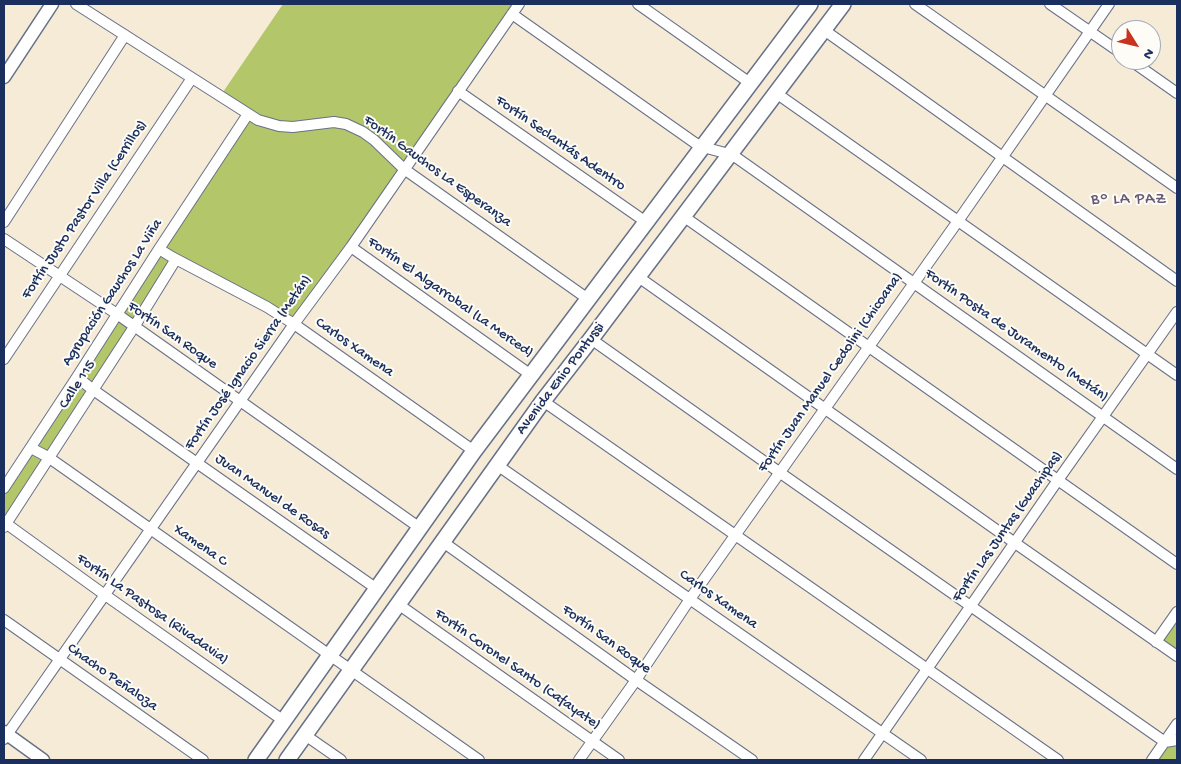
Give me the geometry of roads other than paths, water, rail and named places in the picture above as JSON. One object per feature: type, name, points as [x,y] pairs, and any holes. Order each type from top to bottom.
[{"type":"main road","name":"Avenida Enio Pontussi","points":[[287,760],[543,401],[842,4]]},
{"type":"main road","name":"Avenida Enio Pontussi","points":[[256,760],[474,451],[703,147],[806,5]]},
{"type":"street","points":[[4,77],[52,4]]},
{"type":"street","name":"Fortín Gauchos La Esperanza","points":[[76,4],[258,120],[279,126],[334,122],[346,124],[363,132],[404,169],[588,298]]},
{"type":"street","name":"Fortín José Ignacio Sierra (Metán)","points":[[5,735],[60,660],[294,324],[351,247],[519,4]]},
{"type":"street","points":[[638,4],[750,83]]},
{"type":"street","points":[[915,4],[1177,188]]},
{"type":"street","points":[[1050,4],[1111,46]]},
{"type":"street","name":"Fortín Juan Manuel Cedolini (Chicoana)","points":[[579,760],[636,680],[690,599],[1109,4]]},
{"type":"street","name":"Fortín Posta de Juramento (Metán)","points":[[512,14],[695,143],[737,158],[1177,469]]},
{"type":"street","points":[[824,30],[1177,281]]},
{"type":"street","points":[[4,222],[125,35]]},
{"type":"street","points":[[1144,70],[1177,94]]},
{"type":"street","name":"Fortín Justo Pastor Villa (Cerrillos)","points":[[4,359],[192,78]]},
{"type":"street","name":"Fortín Seclantás Adentro","points":[[458,91],[646,222]]},
{"type":"street","points":[[776,93],[1177,374]]},
{"type":"street","name":"Agrupación Gauchos La Viña","points":[[4,488],[248,114]]},
{"type":"street","points":[[683,216],[1177,564]]},
{"type":"street","name":"Fortín San Roque","points":[[4,240],[116,314],[420,528]]},
{"type":"street","name":"Fortín El Algarrobal (La Merced)","points":[[351,247],[531,374]]},
{"type":"street","name":"Carlos Xamena","points":[[159,248],[176,259],[267,307],[294,324],[474,451]]},
{"type":"street","name":"Calle 115","points":[[4,524],[134,327],[176,259]]},
{"type":"street","points":[[638,276],[1177,656]]},
{"type":"street","name":"Fortín Las Juntas (Guachipas)","points":[[864,760],[1177,312]]},
{"type":"street","points":[[591,339],[1164,742],[1177,740]]},
{"type":"street","name":"Juan Manuel de Rosas","points":[[77,377],[92,390],[377,589]]},
{"type":"street","points":[[543,401],[1058,760]]},
{"type":"street","name":"Xamena C","points":[[31,448],[48,457],[479,760]]},
{"type":"street","name":"Carlos Xamena","points":[[497,465],[921,760]]},
{"type":"street","name":"Fortín La Pastosa (Rivadavia)","points":[[4,524],[284,721]]},
{"type":"street","name":"Fortín San Roque","points":[[443,542],[636,680],[752,760]]},
{"type":"street","name":"Fortín Coronel Santo (Cafayate)","points":[[398,604],[620,760]]},
{"type":"street","points":[[1156,642],[1177,612]]},
{"type":"street","name":"Chacho Peñaloza","points":[[4,620],[203,760]]},
{"type":"street","points":[[1152,760],[1177,724]]},
{"type":"street","points":[[5,735],[44,760]]},
{"type":"street","points":[[305,735],[341,760]]},
{"type":"district","name":"B° LA PAZ","points":[[1129,201]]}]
